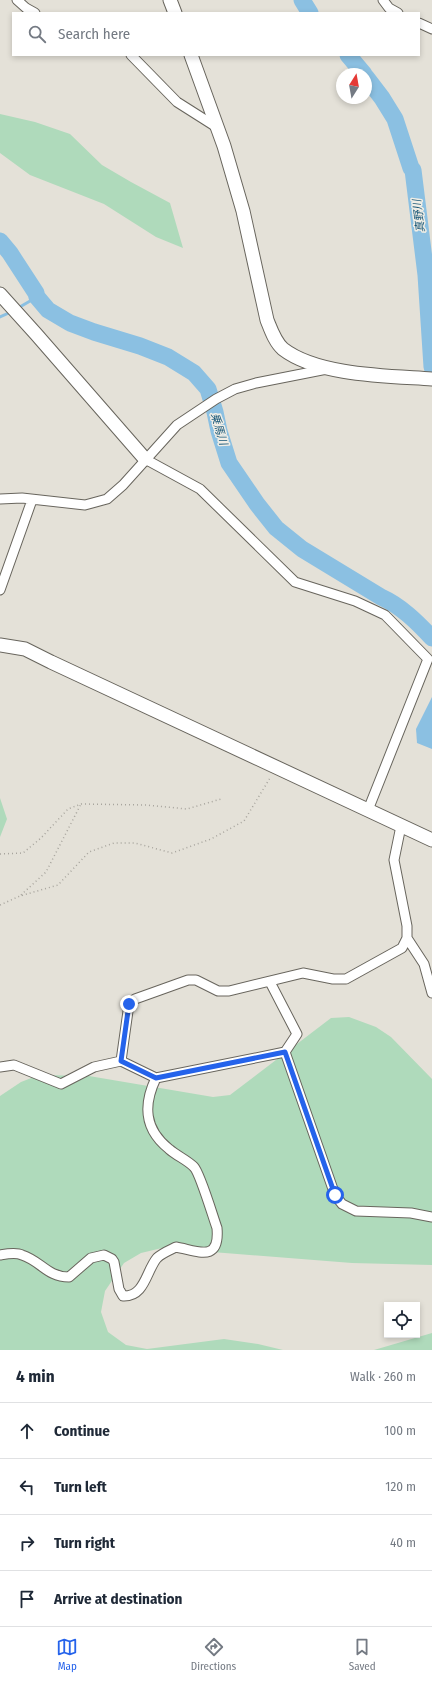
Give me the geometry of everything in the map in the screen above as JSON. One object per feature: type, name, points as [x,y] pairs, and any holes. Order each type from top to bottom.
[{"type":"street","points":[[17,0],[26,8],[34,12]]},
{"type":"street","points":[[170,0],[175,12]]},
{"type":"street","points":[[383,0],[389,8],[396,12]]},
{"type":"street","points":[[420,24],[432,29]]},
{"type":"street","points":[[132,56],[177,102],[219,129]]},
{"type":"street","points":[[191,56],[219,129],[243,211],[267,320],[272,334],[282,348],[302,360],[360,374],[432,379]]},
{"type":"street","points":[[0,294],[146,459],[200,489],[295,582],[355,601],[385,616],[428,659],[368,810]]},
{"type":"street","points":[[0,500],[32,500],[85,505],[107,499],[123,485],[177,425],[199,409],[235,389],[256,383],[331,368]]},
{"type":"street","points":[[0,590],[32,500]]},
{"type":"street","points":[[0,645],[25,649],[432,840]]},
{"type":"street","points":[[121,1061],[129,1004],[135,999],[188,980],[196,980],[218,991],[229,991],[240,987],[270,982],[303,972],[333,979],[346,979],[402,948],[407,938],[407,926],[394,860],[401,826]]},
{"type":"street","points":[[407,938],[424,964],[432,993]]},
{"type":"street","points":[[0,1067],[14,1065],[61,1084],[94,1067],[121,1061],[156,1078],[285,1052],[297,1034],[270,982]]},
{"type":"street","points":[[285,1052],[335,1195],[342,1204],[356,1211],[411,1213],[432,1218]]},
{"type":"street","points":[[0,1255],[21,1254],[59,1277],[69,1277],[92,1258],[104,1255],[114,1262],[119,1289],[124,1296],[131,1297],[138,1292],[157,1258],[164,1252],[176,1247],[195,1252],[208,1252],[216,1246],[218,1237],[217,1228],[195,1168],[169,1150],[156,1138],[152,1129],[149,1118],[148,1101],[150,1091],[156,1078]]},
{"type":"path","points":[[0,905],[20,896],[58,885],[89,852],[114,843],[135,843],[172,852],[211,839],[244,821],[276,767]]},
{"type":"path","points":[[0,854],[23,853],[41,838],[68,809],[81,804],[146,805],[187,809],[221,799]]},
{"type":"path","points":[[20,896],[46,872],[81,804]]},
{"type":"green space","points":[[0,114],[35,122],[70,134],[102,165],[170,203],[183,248],[156,237],[104,204],[30,175],[0,153]]},
{"type":"green space","points":[[0,798],[7,819],[0,837]]},
{"type":"green space","points":[[349,1017],[376,1027],[391,1037],[432,1079],[432,1265],[352,1263],[162,1248],[141,1253],[124,1263],[105,1291],[101,1312],[108,1332],[126,1345],[147,1349],[224,1339],[258,1344],[283,1350],[0,1350],[0,1096],[21,1082],[39,1075],[89,1076],[213,1097],[230,1095],[331,1018]]},
{"type":"green space","points":[[432,1333],[432,1350],[374,1350],[415,1338],[420,1338],[420,1337]]},
{"type":"water","points":[[432,697],[432,749],[417,743],[416,729]]},
{"type":"waterway","name":"真野川","points":[[302,0],[309,12]]},
{"type":"waterway","name":"真野川","points":[[349,56],[359,68]]},
{"type":"waterway","name":"真野川","points":[[372,85],[395,119],[411,168],[413,170],[426,275],[432,367]]},
{"type":"waterway","name":"乗馬川","points":[[0,241],[10,253],[36,293],[37,297],[48,310],[70,323],[140,346],[168,357],[194,373],[208,389],[229,463],[257,504],[276,528],[302,549],[395,605],[415,620],[432,638]]},
{"type":"waterway","points":[[18,308],[37,297]]},
{"type":"waterway","points":[[0,317],[11,312]]},
{"type":"route","points":[[129,1004],[121,1061],[156,1078],[252,1060],[285,1052],[335,1195]]}]
